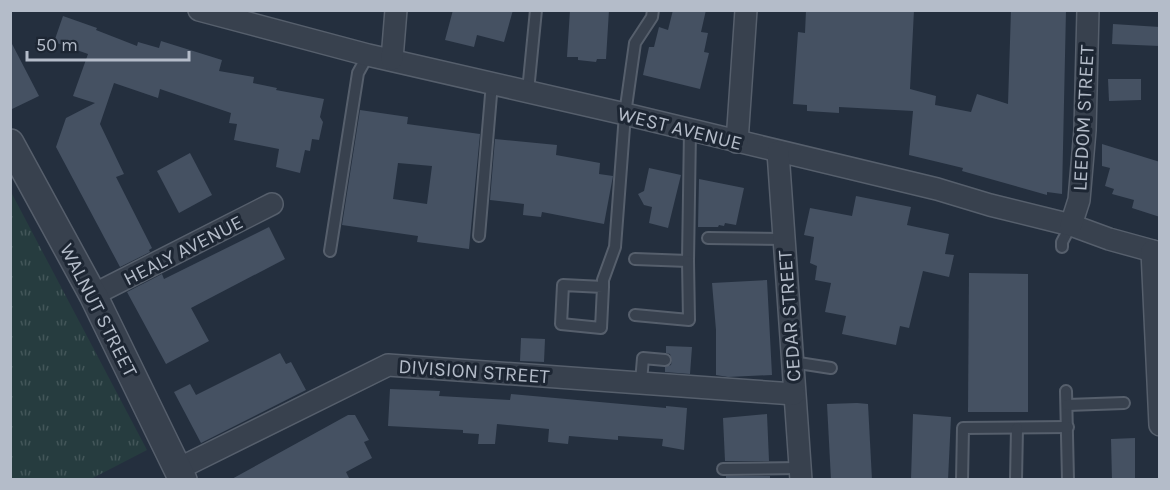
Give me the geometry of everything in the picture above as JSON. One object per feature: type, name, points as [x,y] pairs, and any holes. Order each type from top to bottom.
[{"type":"street","name":"WEST AVENUE","points":[[199,10],[368,55],[937,189],[1071,225],[1156,252]]},
{"type":"street","points":[[392,59],[396,10]]},
{"type":"street","points":[[737,142],[746,10]]},
{"type":"street","name":"LEEDOM STREET","points":[[1071,225],[1079,200],[1091,130],[1088,10]]},
{"type":"street","name":"WALNUT STREET","points":[[10,143],[93,295],[181,474]]},
{"type":"street","name":"CEDAR STREET","points":[[778,152],[801,474]]},
{"type":"street","name":"HEALY AVENUE","points":[[93,295],[272,204]]},
{"type":"street","points":[[1156,252],[1160,425]]},
{"type":"street","name":"DIVISION STREET","points":[[181,474],[388,365],[794,394]]},
{"type":"lane","points":[[528,91],[536,10]]},
{"type":"lane","points":[[603,287],[563,285],[561,324],[601,328],[603,287],[603,280],[615,247],[625,114],[635,43],[652,17],[653,10]]},
{"type":"lane","points":[[330,251],[358,73],[368,55]]},
{"type":"lane","points":[[479,236],[492,83]]},
{"type":"lane","points":[[635,315],[689,320],[690,130]]},
{"type":"lane","points":[[1062,247],[1062,242],[1071,225]]},
{"type":"lane","points":[[708,238],[784,239]]},
{"type":"lane","points":[[635,260],[688,261]]},
{"type":"lane","points":[[641,382],[643,358],[665,360]]},
{"type":"lane","points":[[792,362],[831,368]]},
{"type":"lane","points":[[1066,391],[1068,480]]},
{"type":"lane","points":[[1067,405],[1124,404]]},
{"type":"lane","points":[[962,480],[963,429],[1068,427]]},
{"type":"lane","points":[[1016,480],[1017,428]]},
{"type":"lane","points":[[723,469],[801,474]]},
{"type":"green space","points":[[11,192],[147,450],[91,479],[11,479]]},
{"type":"building","points":[[453,10],[513,10],[504,42],[477,35],[474,47],[445,40]]},
{"type":"building","points":[[570,10],[609,10],[606,59],[597,59],[596,62],[578,60],[578,57],[567,57]]},
{"type":"building","points":[[673,10],[706,10],[701,32],[708,33],[704,52],[709,53],[700,89],[643,75],[649,47],[654,47],[659,27],[668,30]]},
{"type":"building","points":[[806,10],[914,10],[910,89],[936,96],[935,105],[971,112],[977,94],[1008,104],[1011,10],[1066,10],[1062,194],[1047,192],[1047,195],[962,171],[963,168],[909,155],[913,111],[839,107],[839,113],[807,111],[807,105],[793,104],[798,32],[805,33]]},
{"type":"building","points":[[63,16],[137,46],[138,42],[159,48],[161,41],[222,60],[219,71],[254,77],[253,83],[324,99],[319,140],[312,139],[310,151],[305,150],[300,173],[276,167],[279,149],[234,140],[237,124],[229,123],[231,113],[160,89],[158,98],[114,83],[100,124],[124,174],[116,177],[152,248],[150,252],[120,267],[56,147],[66,118],[95,103],[73,96],[88,54],[54,42]]},
{"type":"building","points":[[1113,24],[1160,27],[1160,46],[1112,44]]},
{"type":"building","points":[[10,40],[39,96],[10,110]]},
{"type":"building","points":[[1108,79],[1141,79],[1141,100],[1109,101]]},
{"type":"building","points":[[360,110],[408,117],[407,124],[480,134],[469,249],[417,242],[418,236],[342,225]],"holes":[[[398,163],[432,166],[427,204],[393,199]]]},
{"type":"building","points":[[495,139],[557,145],[556,155],[600,163],[599,174],[613,176],[604,224],[542,212],[541,217],[523,215],[524,204],[490,200]]},
{"type":"building","points":[[1102,144],[1160,162],[1160,217],[1132,208],[1134,200],[1112,194],[1114,189],[1105,186],[1110,168],[1102,166]]},
{"type":"building","points":[[190,153],[212,195],[179,213],[157,171]]},
{"type":"building","points":[[649,168],[681,175],[668,228],[649,223],[652,207],[644,205],[638,194],[644,191]]},
{"type":"building","points":[[699,179],[744,188],[736,225],[725,223],[724,226],[719,225],[718,227],[698,227]]},
{"type":"building","points":[[856,196],[911,207],[907,225],[949,234],[945,254],[954,255],[949,277],[923,271],[909,328],[900,326],[896,345],[842,334],[846,316],[825,312],[831,283],[815,280],[817,266],[810,263],[814,237],[804,235],[810,208],[852,216]]},
{"type":"building","points":[[269,227],[285,259],[191,308],[209,341],[166,364],[127,292],[162,274],[164,279]]},
{"type":"building","points":[[969,273],[1028,274],[1028,412],[968,412]]},
{"type":"building","points":[[767,280],[772,375],[728,377],[716,375],[716,330],[712,283]]},
{"type":"building","points":[[521,338],[545,339],[544,362],[520,361]]},
{"type":"building","points":[[666,346],[692,347],[690,374],[665,372],[665,367],[671,365],[672,360],[670,354],[666,353]]},
{"type":"building","points":[[280,353],[286,364],[291,362],[306,390],[201,443],[174,392],[190,384],[196,395]]},
{"type":"building","points":[[390,389],[440,391],[439,396],[510,400],[511,394],[687,408],[684,450],[662,446],[663,439],[618,436],[618,440],[569,436],[568,444],[548,442],[549,429],[497,424],[495,444],[478,444],[479,434],[463,433],[463,430],[388,426]]},
{"type":"building","points":[[827,404],[868,404],[872,480],[831,480]]},
{"type":"building","points":[[767,414],[769,461],[725,461],[723,418]]},
{"type":"building","points":[[913,414],[951,417],[948,480],[911,480]]},
{"type":"building","points":[[348,415],[355,415],[369,440],[364,442],[372,458],[346,472],[350,480],[230,480]]},
{"type":"building","points":[[1135,438],[1135,480],[1112,480],[1111,439]]},
{"type":"building","points":[[726,476],[770,476],[770,480],[726,480]]}]
